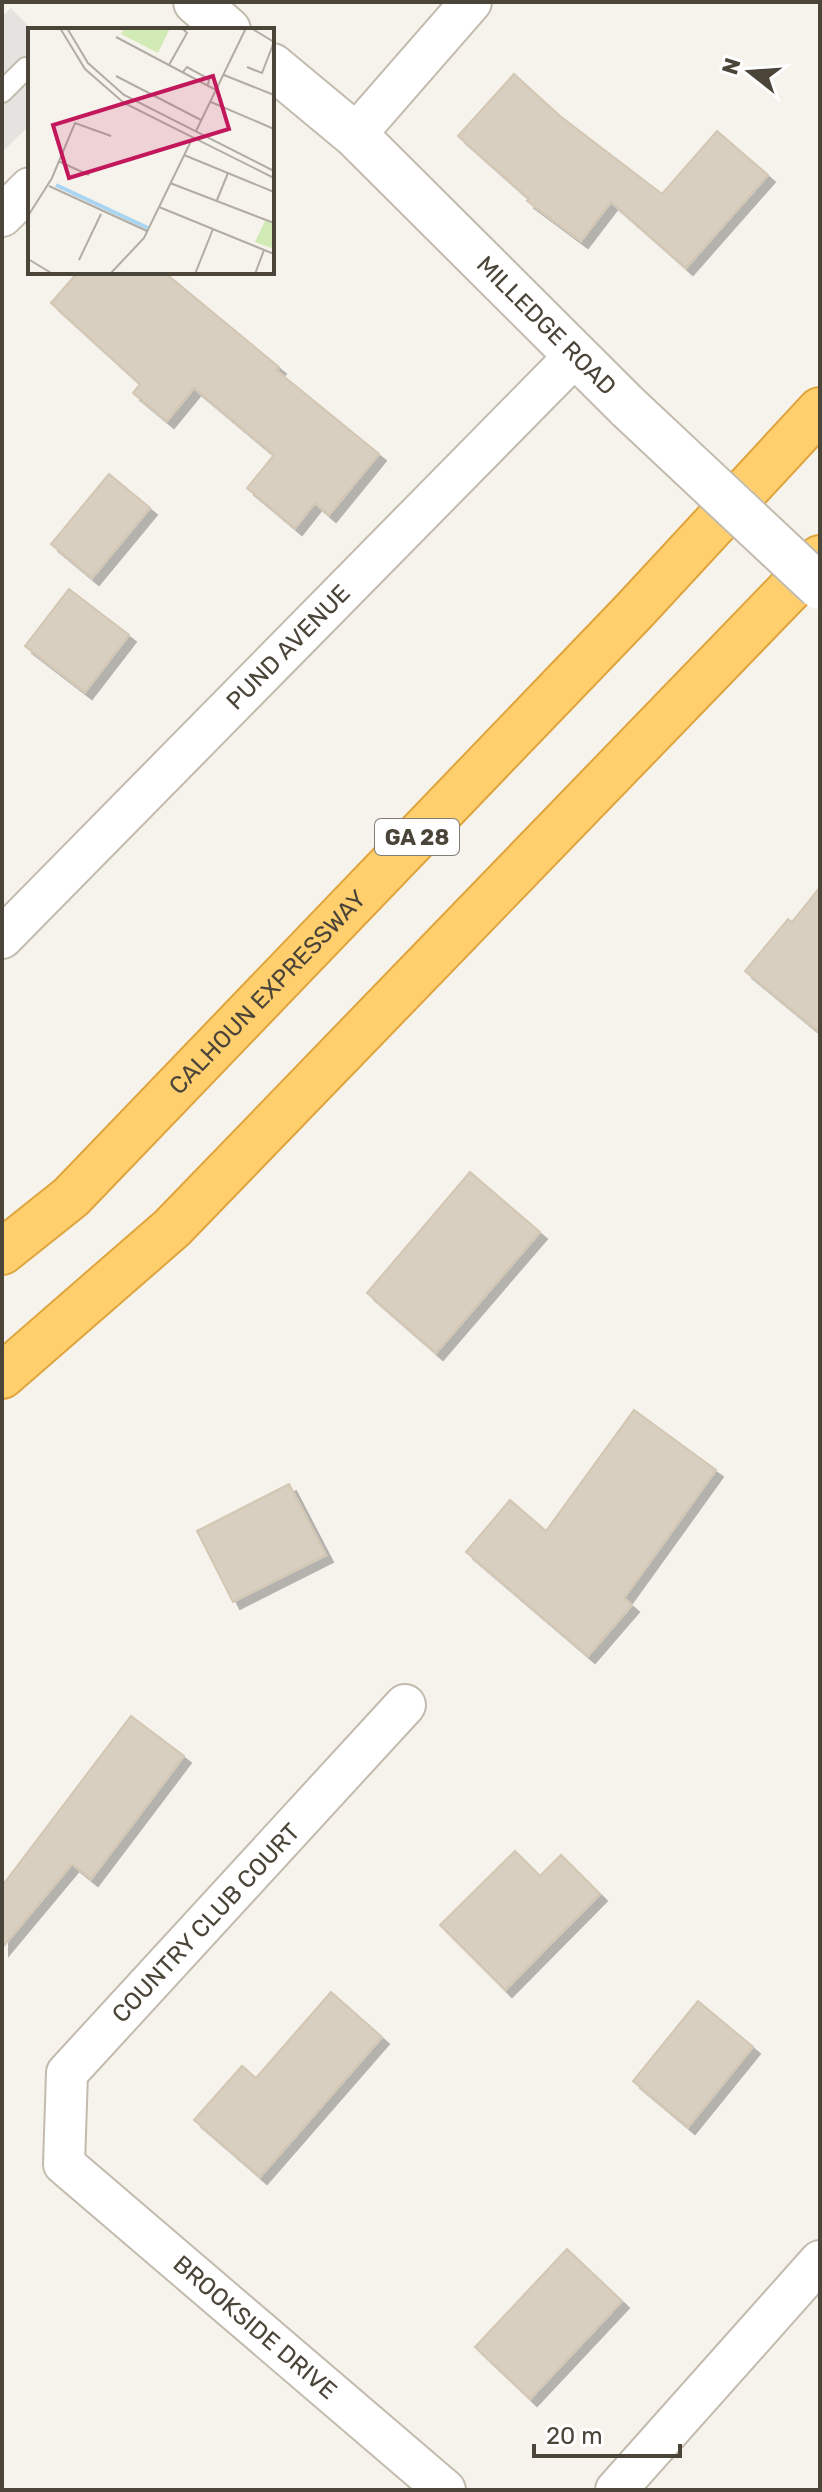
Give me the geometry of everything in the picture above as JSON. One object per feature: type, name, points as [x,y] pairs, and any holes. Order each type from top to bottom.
[{"type":"highway","name":"CALHOUN EXPRESSWAY","points":[[2,1252],[82,1186],[623,623],[820,410]]},
{"type":"highway","points":[[2,1376],[172,1228],[820,558]]},
{"type":"street","points":[[355,135],[471,2]]},
{"type":"street","name":"MILLEDGE ROAD","points":[[274,68],[355,135],[575,356],[820,587]]},
{"type":"street","points":[[2,216],[28,190]]},
{"type":"street","name":"PUND AVENUE","points":[[2,938],[575,356]]},
{"type":"street","name":"COUNTRY CLUB COURT","points":[[64,2164],[67,2073],[405,1705]]},
{"type":"street","name":"BROOKSIDE DRIVE","points":[[64,2164],[445,2490]]},
{"type":"street","points":[[616,2490],[820,2261]]},
{"type":"lane","points":[[2,92],[26,68],[28,70]]},
{"type":"shaded area","points":[[11,8],[30,28],[28,127],[2,152],[2,17]]},
{"type":"building","points":[[514,74],[560,116],[662,194],[717,131],[768,175],[686,268],[611,202],[581,241],[527,201],[529,199],[458,136]]},
{"type":"building","points":[[76,274],[166,274],[279,367],[276,370],[379,454],[329,515],[315,503],[295,528],[247,488],[274,455],[194,388],[167,421],[133,393],[140,384],[51,303]]},
{"type":"building","points":[[109,474],[150,508],[92,578],[51,544]]},
{"type":"building","points":[[69,589],[129,635],[85,692],[25,646]]},
{"type":"building","points":[[820,887],[820,1033],[745,971],[788,919],[792,922]]},
{"type":"building","points":[[470,1172],[540,1232],[436,1353],[367,1293]]},
{"type":"building","points":[[634,1410],[716,1470],[624,1598],[632,1605],[588,1656],[466,1552],[510,1500],[546,1531]]},
{"type":"building","points":[[289,1484],[326,1555],[233,1602],[197,1531]]},
{"type":"building","points":[[131,1716],[184,1756],[91,1879],[72,1864],[2,1948],[2,1886]]},
{"type":"building","points":[[515,1851],[540,1876],[561,1855],[600,1894],[505,1990],[440,1925]]},
{"type":"building","points":[[331,1992],[382,2037],[260,2177],[194,2120],[242,2066],[256,2078]]},
{"type":"building","points":[[698,2001],[753,2047],[688,2127],[633,2081]]},
{"type":"building","points":[[567,2249],[622,2301],[530,2399],[475,2347]]}]
